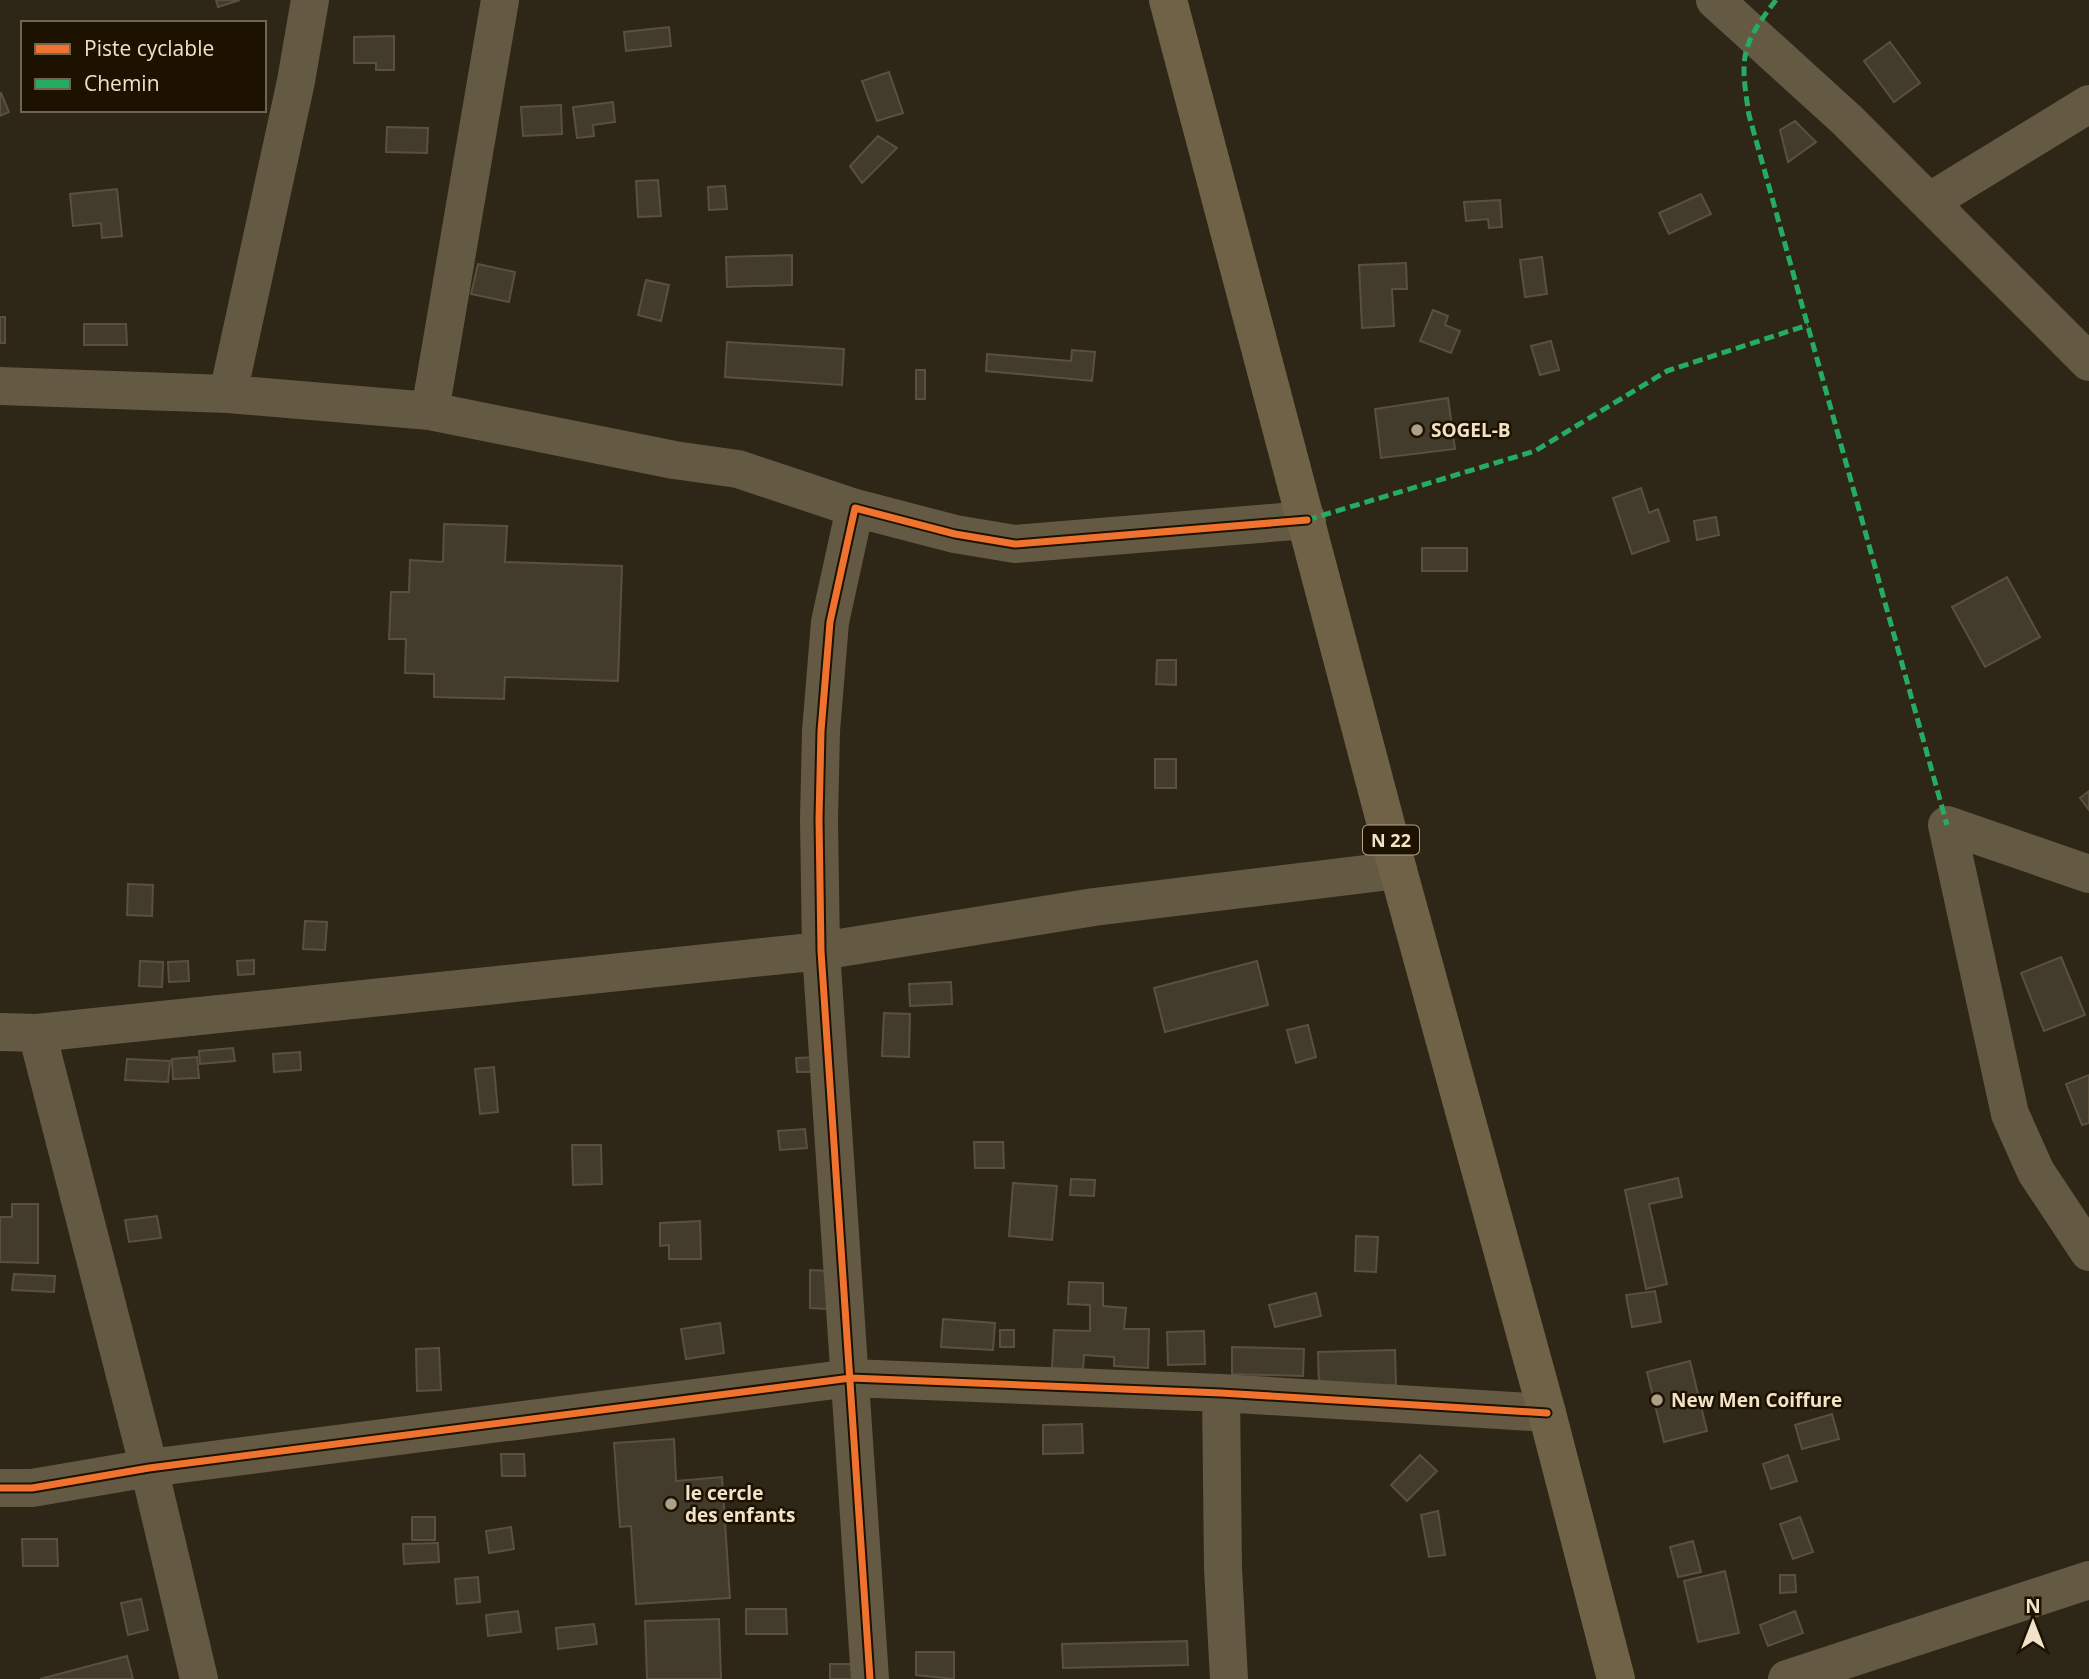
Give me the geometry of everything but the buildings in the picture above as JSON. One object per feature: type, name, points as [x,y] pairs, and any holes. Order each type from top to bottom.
[{"type":"main road","name":"N 22","points":[[1168,0],[1616,1679]]},
{"type":"street","points":[[228,394],[296,81],[310,0]]},
{"type":"street","points":[[430,411],[500,0]]},
{"type":"street","points":[[1715,0],[1837,111],[2089,362]]},
{"type":"street","points":[[1929,202],[2089,104]]},
{"type":"street","points":[[0,386],[65,386],[228,394],[430,411],[674,460],[738,469],[855,508],[956,534],[1015,544],[1307,520]]},
{"type":"street","points":[[855,508],[830,622],[821,731],[821,951],[870,1679]]},
{"type":"street","points":[[2089,874],[1947,825],[2010,1114],[2036,1172],[2089,1252]]},
{"type":"street","points":[[199,1679],[149,1468],[18,1032],[821,951],[1094,907],[1398,870]]},
{"type":"street","points":[[0,1488],[77,1482],[149,1468],[851,1378],[1221,1392],[1547,1413]]},
{"type":"street","points":[[1221,1392],[1223,1568],[1229,1679]]},
{"type":"street","points":[[1787,1679],[2089,1580]]},
{"type":"marked path","points":[[1776,0],[1755,30],[1746,53],[1744,79],[1749,115],[1947,825]]},
{"type":"marked path","points":[[1307,520],[1535,451],[1667,371],[1808,325]]},
{"type":"cycle path","points":[[870,1679],[821,951],[819,819],[821,731],[830,622],[855,508],[955,534],[1015,544],[1307,520]]},
{"type":"cycle path","points":[[0,1488],[32,1488],[149,1468],[851,1378],[1221,1393],[1547,1413]]},
{"type":"place","name":"SOGEL-B","points":[[1417,430]]},
{"type":"place","name":"New Men Coiffure","points":[[1657,1400]]},
{"type":"place","name":"le cercle des enfants","points":[[671,1504]]}]
